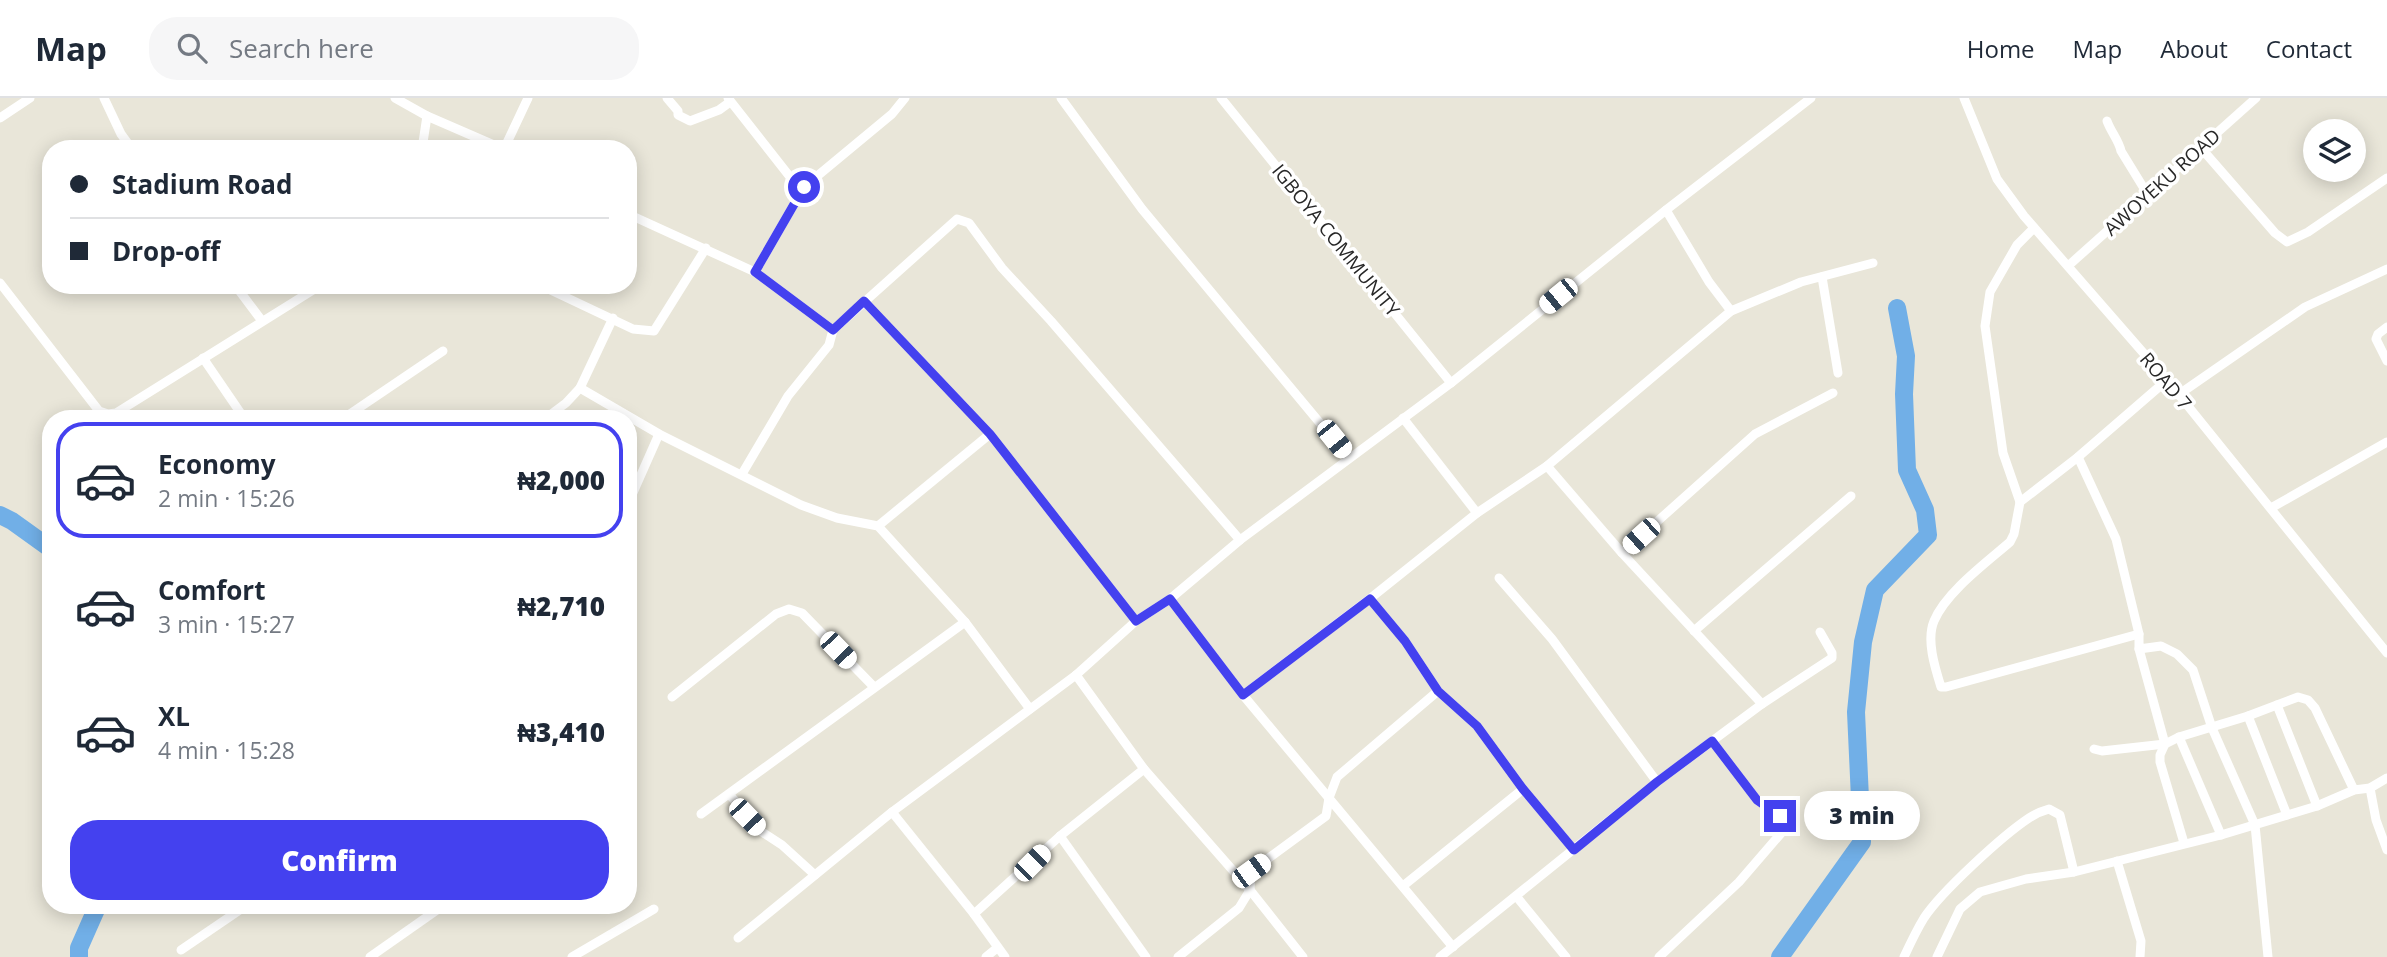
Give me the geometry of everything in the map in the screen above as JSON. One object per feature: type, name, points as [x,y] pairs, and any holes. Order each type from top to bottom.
[{"type":"street","points":[[0,118],[30,98]]},
{"type":"street","points":[[104,98],[125,140]]},
{"type":"street","points":[[395,98],[427,116],[482,140]]},
{"type":"street","points":[[507,140],[528,98]]},
{"type":"street","points":[[667,98],[678,111],[678,115],[690,121],[719,110],[729,100],[794,182],[804,187]]},
{"type":"street","points":[[755,272],[804,187],[892,114],[905,98]]},
{"type":"street","points":[[1062,98],[1142,209],[1349,458]]},
{"type":"street","name":"IGBOYA COMMUNITY","points":[[1221,98],[1451,383]]},
{"type":"street","points":[[738,938],[892,812],[1076,675],[1136,621],[1170,599],[1240,540],[1451,383],[1666,210],[1811,98]]},
{"type":"street","name":"ROAD 7","points":[[1964,98],[1997,179],[2034,228],[2167,380],[2387,653]]},
{"type":"street","name":"AWOYEKU ROAD","points":[[2068,266],[2256,98]]},
{"type":"street","points":[[423,140],[427,116]]},
{"type":"street","points":[[2107,121],[2147,195]]},
{"type":"street","points":[[2200,148],[2287,242],[2308,232],[2387,178]]},
{"type":"street","points":[[1666,210],[1709,282],[1731,311]]},
{"type":"street","points":[[637,218],[755,272],[833,330]]},
{"type":"street","points":[[742,474],[788,397],[829,345],[833,330],[957,219],[968,223],[1002,268],[1240,540]]},
{"type":"street","points":[[2034,228],[2017,245],[1990,292],[1985,326],[2003,453],[2020,502],[2014,534],[2010,542],[1958,586],[1933,622],[1931,641],[1941,687],[2139,634]]},
{"type":"street","points":[[560,294],[633,329],[654,331],[706,248]]},
{"type":"street","points":[[1243,695],[1370,599],[1477,513],[1547,466],[1731,311],[1801,282],[1874,263]]},
{"type":"street","points":[[2179,395],[2305,307],[2387,269]]},
{"type":"street","points":[[1822,277],[1838,373]]},
{"type":"street","points":[[0,283],[98,410]]},
{"type":"street","points":[[242,294],[262,321]]},
{"type":"street","points":[[121,410],[306,294]]},
{"type":"street","points":[[864,301],[990,434],[1136,621]]},
{"type":"street","points":[[557,410],[580,388],[613,318]]},
{"type":"street","points":[[2387,327],[2376,339],[2387,361]]},
{"type":"street","points":[[356,410],[443,351]]},
{"type":"street","points":[[203,358],[239,410]]},
{"type":"street","points":[[2020,502],[2078,457],[2167,380]]},
{"type":"street","points":[[580,388],[617,410]]},
{"type":"street","points":[[1622,553],[1755,434],[1833,393]]},
{"type":"street","points":[[1404,418],[1477,513]]},
{"type":"street","points":[[637,422],[801,505],[837,518],[878,526],[965,622],[1030,709]]},
{"type":"street","points":[[878,526],[990,434]]},
{"type":"street","points":[[637,484],[659,435]]},
{"type":"street","points":[[2271,508],[2387,442]]},
{"type":"street","points":[[2078,457],[2116,539],[2139,634],[2139,649],[2165,744],[2160,762],[2184,843]]},
{"type":"street","points":[[1547,466],[1622,553],[1762,704]]},
{"type":"street","points":[[1694,631],[1851,496]]},
{"type":"street","points":[[1499,578],[1552,639],[1657,782]]},
{"type":"street","points":[[1170,599],[1243,695],[1452,947]]},
{"type":"street","points":[[1370,599],[1405,641],[1438,691],[1477,726],[1523,789],[1574,850]]},
{"type":"street","points":[[673,697],[776,614],[789,609],[802,613],[874,687]]},
{"type":"street","points":[[701,814],[965,622]]},
{"type":"street","points":[[1440,957],[1657,782],[1762,704],[1832,658],[1820,632]]},
{"type":"street","points":[[2139,649],[2161,646],[2177,654],[2193,670],[2212,728],[2255,825],[2268,957]]},
{"type":"street","points":[[1076,675],[1144,769],[1250,890],[1303,957]]},
{"type":"street","points":[[1178,957],[1239,908],[1250,890],[1251,871],[1326,816],[1337,777],[1438,691]]},
{"type":"street","points":[[2094,749],[2102,751],[2165,744],[2298,696],[2308,700],[2315,708],[2354,790]]},
{"type":"street","points":[[2277,705],[2317,806]]},
{"type":"street","points":[[2248,716],[2287,815]]},
{"type":"street","points":[[2179,737],[2221,835]]},
{"type":"street","points":[[1659,957],[1740,882],[1783,831],[1785,823],[1780,816],[1757,800],[1712,741]]},
{"type":"street","points":[[974,914],[1060,836],[1144,769]]},
{"type":"street","points":[[1937,957],[1960,909],[1980,892],[2026,879],[2074,872],[2221,835],[2317,806],[2354,790],[2371,788],[2387,778]]},
{"type":"street","points":[[2371,788],[2376,820],[2387,850]]},
{"type":"street","points":[[1403,886],[1523,789]]},
{"type":"street","points":[[729,794],[762,831],[815,875]]},
{"type":"street","points":[[1904,957],[1925,917],[1943,895],[1986,854],[2038,813],[2049,809],[2060,815],[2074,872]]},
{"type":"street","points":[[892,812],[1005,957]]},
{"type":"street","points":[[1060,836],[1146,957]]},
{"type":"street","points":[[2117,861],[2141,941],[2140,957]]},
{"type":"street","points":[[1516,896],[1566,957]]},
{"type":"street","points":[[572,957],[584,954],[654,909]]},
{"type":"street","points":[[181,950],[234,914]]},
{"type":"street","points":[[370,957],[431,914]]},
{"type":"street","points":[[986,957],[997,948]]},
{"type":"waterway","points":[[1780,957],[1862,842],[1856,712],[1863,642],[1875,590],[1928,535],[1925,510],[1907,470],[1904,394],[1906,356],[1897,308]]},
{"type":"waterway","points":[[0,515],[42,543]]},
{"type":"waterway","points":[[79,957],[79,948],[94,914]]},
{"type":"route","points":[[804,187],[755,272],[833,330],[864,301],[990,434],[1136,621],[1170,599],[1243,695],[1370,599],[1405,641],[1438,691],[1477,726],[1523,789],[1574,850],[1712,741],[1757,800],[1780,816]]}]
